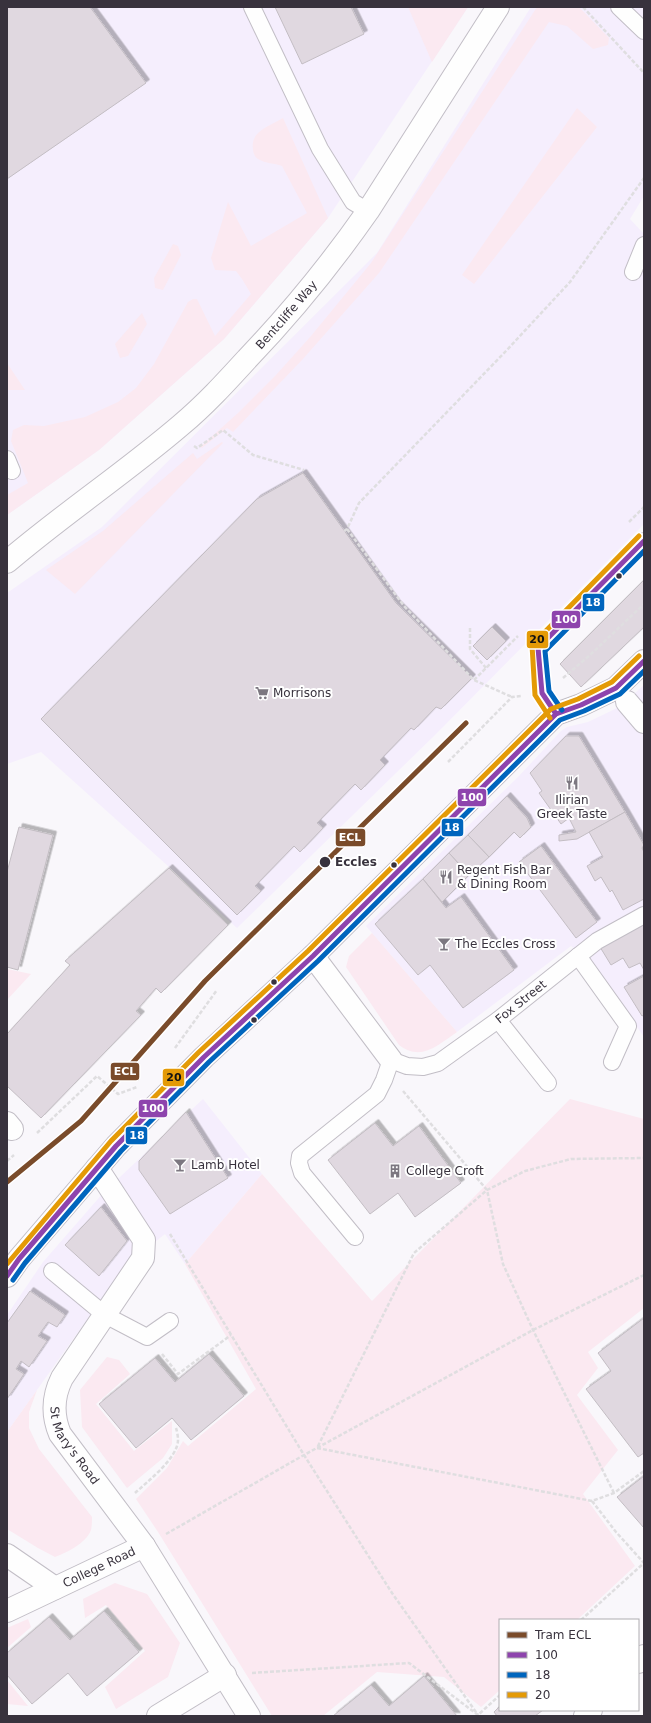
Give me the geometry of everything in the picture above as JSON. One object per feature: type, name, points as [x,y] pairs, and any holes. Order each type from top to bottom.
[{"type":"street","name":"Bentcliffe Way","points":[[7,562],[44,530],[109,483],[190,417],[216,392],[287,317],[348,240],[368,212],[498,7]]},
{"type":"street","points":[[7,549],[44,530]]},
{"type":"street","points":[[7,1276],[19,1259],[97,1168],[204,1057],[313,956],[556,714],[581,705],[616,688],[644,661]]},
{"type":"street","points":[[627,702],[644,722]]},
{"type":"street","points":[[313,956],[391,1060]]},
{"type":"street","name":"St Mary's Road","points":[[97,1168],[144,1240],[143,1258],[62,1378],[56,1390],[54,1421],[60,1434],[144,1546],[249,1716]]},
{"type":"street","name":"College Road","points":[[7,1611],[144,1546]]},
{"type":"street","name":"College Road","points":[[7,1555],[55,1588]]},
{"type":"street","points":[[158,1716],[224,1675]]},
{"type":"lane","points":[[252,7],[320,149],[353,202],[368,212]]},
{"type":"lane","points":[[619,7],[641,21]]},
{"type":"lane","points":[[633,272],[644,245]]},
{"type":"lane","points":[[556,714],[542,693],[538,648],[644,541]]},
{"type":"lane","name":"Fox Street","points":[[391,1060],[412,1067],[423,1067],[438,1063],[498,1020],[597,941],[644,915]]},
{"type":"lane","points":[[578,956],[628,1026],[612,1062]]},
{"type":"lane","points":[[498,1020],[548,1083]]},
{"type":"lane","points":[[355,1237],[302,1173],[299,1163],[300,1156],[377,1094],[391,1060]]},
{"type":"lane","points":[[52,1271],[105,1315],[147,1337],[170,1321]]},
{"type":"path","points":[[583,7],[644,73]]},
{"type":"path","points":[[644,178],[570,282],[506,351],[359,503],[346,530],[404,606],[472,678],[512,697],[542,693],[574,670],[644,604]]},
{"type":"path","points":[[190,417],[204,434],[192,444],[197,448],[223,430],[253,455],[304,470]]},
{"type":"path","points":[[470,628],[470,649],[486,668]]},
{"type":"path","points":[[448,762],[512,697]]},
{"type":"path","points":[[391,1060],[396,1083],[487,1190],[502,1264],[614,1493]]},
{"type":"path","points":[[10,1126],[26,1143],[98,1076],[118,1094],[143,1085]]},
{"type":"path","points":[[316,1448],[414,1253],[487,1190],[525,1171],[571,1159],[644,1158]]},
{"type":"path","points":[[169,1233],[304,1455],[392,1593],[478,1715]]},
{"type":"path","points":[[144,1546],[316,1448],[533,1330],[644,1275]]},
{"type":"path","points":[[147,1337],[178,1374],[231,1335]]},
{"type":"path","points":[[116,1509],[149,1480],[174,1453],[178,1441],[176,1428]]},
{"type":"path","points":[[316,1448],[592,1501],[614,1493],[644,1470]]},
{"type":"path","points":[[582,1619],[644,1563],[616,1532],[592,1501]]},
{"type":"path","points":[[224,1675],[409,1663],[478,1715]]},
{"type":"path","points":[[478,1715],[499,1696]]},
{"type":"shaded area","points":[[7,7],[468,7],[328,218],[224,339],[99,450],[7,515]]},
{"type":"shaded area","points":[[408,7],[468,7],[432,62]]},
{"type":"shaded area","points":[[531,7],[644,7],[644,196],[630,219],[644,234],[644,524],[436,734],[237,928],[41,752],[7,764],[7,593],[102,527],[377,253]]},
{"type":"shaded area","points":[[537,7],[579,7],[609,38],[608,45],[593,49],[567,26],[549,22],[379,273],[302,360],[233,432],[227,428],[202,448],[200,447],[238,413],[276,375],[311,336],[371,263]]},
{"type":"shaded area","points":[[577,108],[597,127],[474,284],[462,275]]},
{"type":"shaded area","points":[[283,118],[328,218],[224,339],[99,450],[7,515],[7,495],[28,483],[11,441],[13,430],[24,425],[44,426],[85,417],[118,402],[136,388],[154,364],[188,302],[193,299],[197,299],[215,336],[251,294],[236,271],[215,270],[211,258],[228,202],[251,246],[307,213],[282,166],[261,161],[254,155],[253,152],[253,143],[258,133]]},
{"type":"shaded area","points":[[173,244],[178,246],[181,255],[163,290],[155,288],[154,278]]},
{"type":"shaded area","points":[[142,313],[147,324],[128,356],[120,358],[115,344]]},
{"type":"shaded area","points":[[7,363],[25,390],[7,390]]},
{"type":"shaded area","points":[[222,442],[223,443],[75,594],[46,570],[103,531],[193,453],[197,459]]},
{"type":"shaded area","points":[[644,685],[644,1037],[589,959],[571,946],[457,1032],[366,926],[518,777],[561,731],[567,727],[588,722],[613,710],[623,704]]},
{"type":"shaded area","points":[[372,933],[457,1032],[429,1050],[422,1052],[407,1050],[399,1045],[346,967],[349,956]]},
{"type":"shaded area","points":[[7,969],[31,974],[7,1000]]},
{"type":"shaded area","points":[[203,1099],[262,1174],[185,1264],[165,1234],[126,1265],[7,1432],[7,1315],[43,1262],[104,1192]]},
{"type":"shaded area","points":[[570,1099],[644,1119],[644,1308],[588,1352],[598,1368],[577,1395],[618,1450],[583,1494],[635,1566],[578,1619],[499,1619],[499,1691],[481,1707],[444,1677],[377,1672],[323,1716],[272,1716],[136,1499],[167,1468],[183,1441],[188,1446],[256,1389],[185,1264],[262,1174],[372,1301]]},
{"type":"shaded area","points":[[107,1357],[119,1360],[130,1374],[96,1404],[134,1451],[172,1421],[172,1444],[163,1458],[127,1488],[82,1427],[80,1390]]},
{"type":"shaded area","points":[[37,1390],[29,1412],[29,1428],[39,1449],[92,1517],[92,1525],[89,1535],[71,1550],[55,1557],[7,1529],[7,1432]]},
{"type":"shaded area","points":[[115,1583],[147,1594],[180,1643],[168,1677],[116,1709],[105,1687],[145,1651],[106,1605],[85,1618],[83,1599]]},
{"type":"shaded area","points":[[28,1619],[31,1627],[7,1648],[7,1628]]},
{"type":"shaded area","points":[[7,1680],[28,1706],[7,1704]]},
{"type":"building","points":[[7,7],[90,7],[146,83],[7,179]]},
{"type":"building","points":[[275,7],[351,7],[364,34],[302,64]]},
{"type":"building","name":"Morrisons","points":[[303,473],[396,603],[472,678],[441,709],[436,707],[414,730],[411,728],[380,760],[385,765],[361,790],[355,784],[317,823],[323,828],[300,852],[294,846],[255,886],[261,891],[237,915],[41,719],[257,499]]},
{"type":"building","points":[[644,580],[644,627],[581,687],[560,664]]},
{"type":"building","points":[[492,627],[506,641],[487,660],[473,646]]},
{"type":"building","name":"Ilirian Greek Taste","points":[[566,736],[579,736],[625,812],[577,839],[559,841],[559,835],[576,832],[569,818],[561,824],[539,793],[542,791],[530,773]]},
{"type":"building","points":[[507,796],[527,818],[531,827],[520,838],[514,832],[489,857],[468,835]]},
{"type":"building","points":[[625,812],[644,845],[642,848],[644,852],[644,899],[623,910],[612,890],[610,892],[601,877],[595,881],[587,866],[603,857],[589,832]]},
{"type":"building","points":[[19,827],[53,835],[18,970],[7,967],[7,872]]},
{"type":"building","points":[[468,835],[489,857],[469,875],[449,853]]},
{"type":"building","points":[[541,846],[597,922],[576,938],[519,862]]},
{"type":"building","points":[[449,853],[469,875],[442,902],[423,879]]},
{"type":"building","points":[[169,868],[228,925],[161,993],[156,988],[136,1011],[141,1015],[41,1118],[7,1086],[7,1034],[70,965],[65,961]]},
{"type":"building","name":"The Eccles Cross","points":[[423,879],[446,908],[461,897],[514,970],[463,1008],[430,965],[418,975],[375,924]]},
{"type":"building","points":[[644,922],[644,970],[640,963],[629,968],[623,958],[611,965],[600,947]]},
{"type":"building","points":[[644,976],[644,1015],[642,1016],[624,987]]},
{"type":"building","name":"Lamb Hotel","points":[[186,1112],[228,1178],[170,1214],[139,1170],[139,1161]]},
{"type":"building","name":"College Croft","points":[[375,1123],[393,1146],[419,1126],[461,1183],[415,1217],[398,1193],[370,1214],[328,1160]]},
{"type":"building","points":[[101,1207],[127,1241],[99,1276],[65,1245]]},
{"type":"building","points":[[30,1291],[65,1315],[57,1327],[48,1322],[38,1336],[47,1341],[29,1367],[21,1361],[16,1369],[24,1374],[7,1399],[7,1323]]},
{"type":"building","points":[[644,1318],[644,1453],[638,1457],[586,1389],[611,1371],[598,1353]]},
{"type":"building","points":[[209,1354],[244,1396],[191,1440],[172,1418],[136,1448],[99,1404],[155,1358],[175,1382]]},
{"type":"building","points":[[644,1476],[644,1528],[617,1497]]},
{"type":"building","points":[[104,1611],[139,1652],[87,1696],[68,1673],[32,1704],[7,1675],[7,1653],[49,1617],[70,1640]]},
{"type":"building","points":[[424,1676],[457,1716],[333,1716],[371,1685],[389,1706]]},
{"type":"building","points":[[499,1707],[499,1711],[542,1711],[535,1716],[497,1716],[494,1712]]},
{"type":"tram line","name":"ECL","points":[[7,1182],[81,1121],[205,981],[466,723]]},
{"type":"transit line","name":"20","points":[[550,718],[535,695],[532,645],[639,536]]},
{"type":"transit line","name":"100","points":[[556,714],[542,693],[538,648],[644,541]]},
{"type":"transit line","name":"18","points":[[562,710],[549,691],[545,651],[644,551]]},
{"type":"transit line","name":"20","points":[[7,1264],[111,1141],[199,1052],[308,951],[551,709],[578,699],[612,682],[639,656]]},
{"type":"transit line","name":"100","points":[[7,1276],[19,1259],[116,1146],[204,1057],[313,956],[556,714],[581,705],[616,688],[644,661]]},
{"type":"transit line","name":"18","points":[[13,1280],[25,1263],[121,1151],[209,1062],[318,961],[560,720],[584,711],[620,694],[644,671]]},
{"type":"place","name":"Morrisons","points":[[262,693]]},
{"type":"place","name":"Ilirian Greek Taste","points":[[572,783]]},
{"type":"place","name":"Eccles","points":[[325,862]]},
{"type":"place","name":"Regent Fish Bar & Dining Room","points":[[446,877]]},
{"type":"place","name":"The Eccles Cross","points":[[444,944]]},
{"type":"place","name":"Lamb Hotel","points":[[180,1165]]},
{"type":"place","name":"College Croft","points":[[395,1171]]}]
